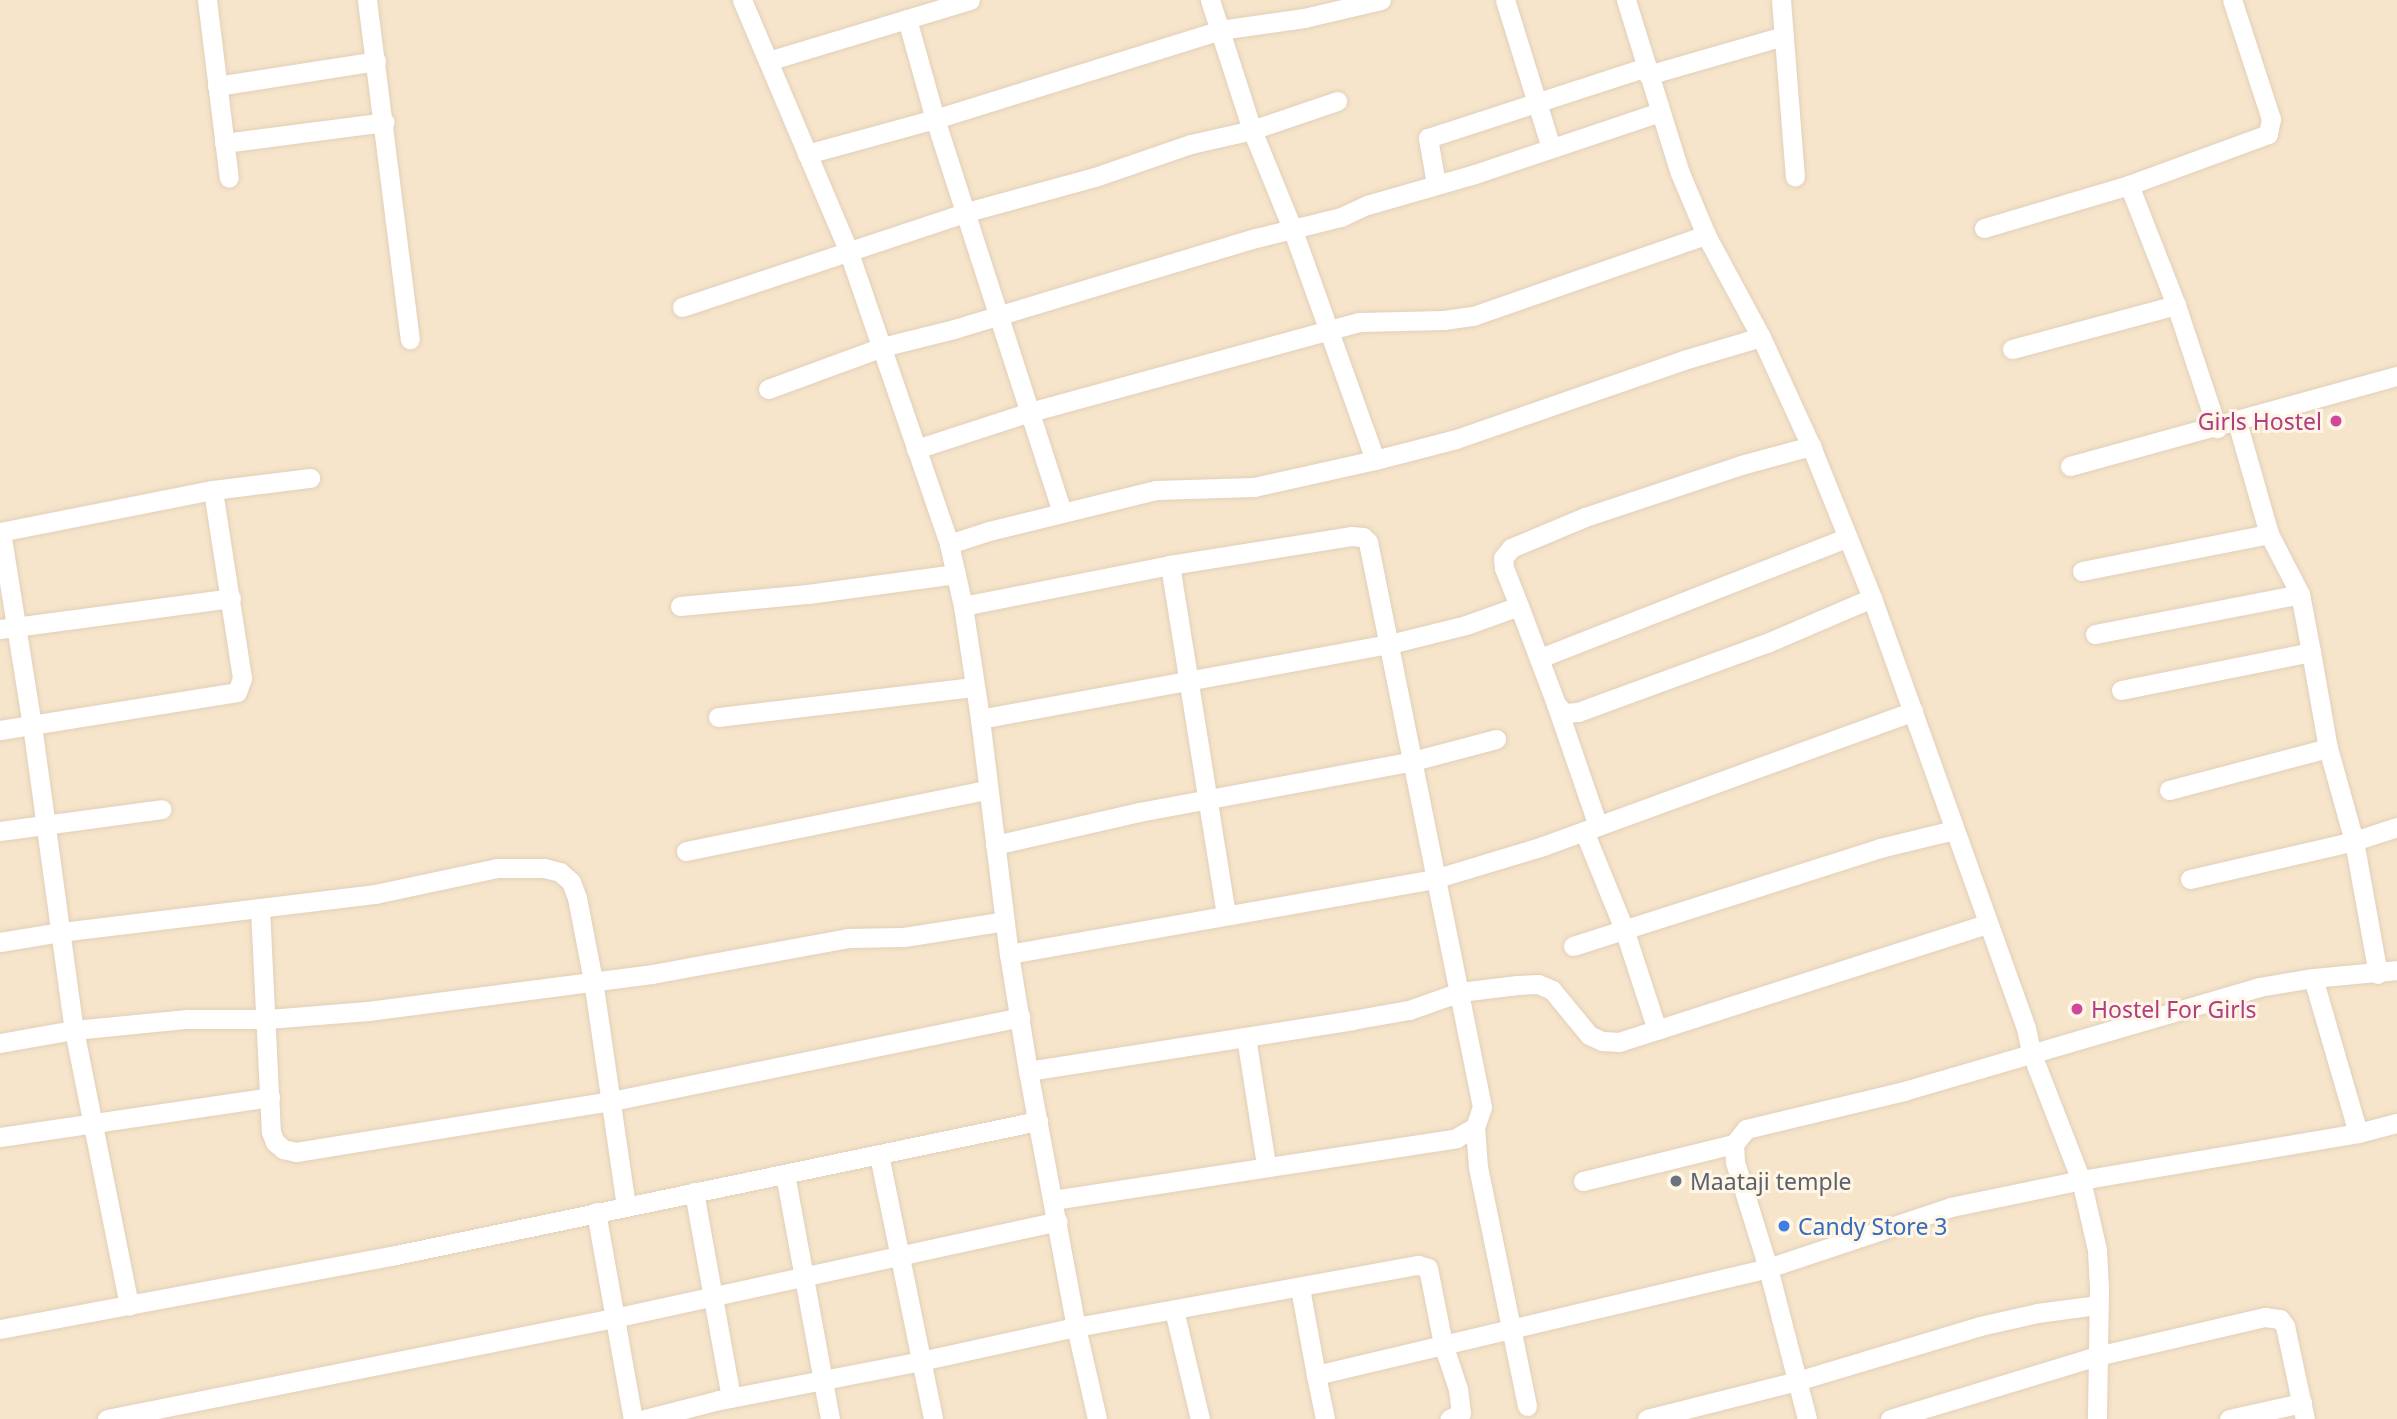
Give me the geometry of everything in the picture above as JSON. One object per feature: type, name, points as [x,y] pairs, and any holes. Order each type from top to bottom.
[{"type":"street","points":[[207,0],[229,178]]},
{"type":"street","points":[[367,0],[385,122],[411,339]]},
{"type":"street","points":[[742,0],[848,250],[949,544],[963,606],[980,719],[1009,954],[1028,1071],[1076,1327],[1097,1419]]},
{"type":"street","points":[[768,61],[970,0]]},
{"type":"street","points":[[1210,0],[1252,130],[1292,228],[1376,460]]},
{"type":"street","points":[[807,154],[935,119],[1220,30],[1304,18],[1381,0]]},
{"type":"street","points":[[1505,0],[1552,148]]},
{"type":"street","points":[[1626,0],[1680,173],[1706,236],[1761,337],[1811,446],[1872,598],[2026,1028],[2031,1052],[2081,1180],[2097,1250],[2097,1419]]},
{"type":"street","points":[[1781,0],[1795,176]]},
{"type":"street","points":[[1984,228],[2129,186],[2268,134],[2271,119],[2232,0]]},
{"type":"street","points":[[907,19],[935,119],[1062,512]]},
{"type":"street","points":[[1436,184],[1428,138],[1537,102],[1783,36]]},
{"type":"street","points":[[217,86],[376,61]]},
{"type":"street","points":[[682,307],[967,212],[1095,177],[1191,144],[1252,130],[1337,101]]},
{"type":"street","points":[[768,389],[882,347],[1292,228],[1341,217],[1367,205],[1660,112]]},
{"type":"street","points":[[224,143],[385,122]]},
{"type":"street","points":[[2129,186],[2176,305],[2217,428]]},
{"type":"street","points":[[916,449],[1030,412],[1359,322],[1444,320],[1473,316],[1706,236]]},
{"type":"street","points":[[2012,349],[2176,305]]},
{"type":"street","points":[[949,544],[1062,512],[1156,490],[1254,486],[1376,460],[1456,439],[1684,360],[1761,337]]},
{"type":"street","points":[[2070,466],[2217,428],[2397,376]]},
{"type":"street","points":[[1583,1181],[1734,1144],[1746,1129],[1904,1091],[2259,987],[2313,978],[2387,972],[2328,748],[2300,594],[2269,534],[2237,422]]},
{"type":"street","points":[[1657,1030],[1591,829],[1556,704],[1504,568],[1503,558],[1511,548],[1585,517],[1741,465],[1811,446]]},
{"type":"street","points":[[130,1306],[91,1123],[75,1030],[32,725],[7,628],[1,532],[213,490],[310,478]]},
{"type":"street","points":[[0,730],[237,692],[242,678],[213,490]]},
{"type":"street","points":[[2082,570],[2269,534]]},
{"type":"street","points":[[963,606],[1171,565],[1351,536],[1363,537],[1368,542],[1482,1107],[1475,1127],[1478,1167],[1527,1406]]},
{"type":"street","points":[[1540,658],[1846,538]]},
{"type":"street","points":[[1171,565],[1226,915]]},
{"type":"street","points":[[680,606],[808,594],[956,574]]},
{"type":"street","points":[[2095,634],[2300,594]]},
{"type":"street","points":[[7,628],[231,598]]},
{"type":"street","points":[[1556,704],[1564,713],[1578,712],[1623,698],[1766,643],[1872,598]]},
{"type":"street","points":[[980,719],[1390,644],[1466,625],[1519,606]]},
{"type":"street","points":[[2121,690],[2311,652]]},
{"type":"street","points":[[718,717],[974,687]]},
{"type":"street","points":[[1009,954],[1434,879],[1591,829],[1913,711]]},
{"type":"street","points":[[995,845],[1413,761],[1496,738]]},
{"type":"street","points":[[2169,790],[2328,748]]},
{"type":"street","points":[[686,851],[987,790]]},
{"type":"street","points":[[0,831],[162,809]]},
{"type":"street","points":[[2190,879],[2354,841],[2397,827]]},
{"type":"street","points":[[1573,946],[1880,848],[1954,830]]},
{"type":"street","points":[[0,942],[61,932],[375,894],[496,869],[544,868],[560,872],[571,881],[593,980],[626,1205]]},
{"type":"street","points":[[260,909],[275,1142],[283,1149],[296,1152],[612,1101],[1020,1017]]},
{"type":"street","points":[[0,1043],[75,1030],[187,1019],[268,1018],[368,1011],[652,974],[848,938],[904,937],[1005,920]]},
{"type":"street","points":[[1028,1071],[1409,1010],[1460,992],[1538,984],[1552,990],[1589,1035],[1602,1041],[1619,1042],[1987,924]]},
{"type":"street","points":[[2313,978],[2358,1133]]},
{"type":"street","points":[[1246,1037],[1266,1165]]},
{"type":"street","points":[[0,1137],[270,1097]]},
{"type":"street","points":[[0,1329],[391,1256],[1038,1121]]},
{"type":"street","points":[[1316,1375],[1768,1268],[1951,1207],[2081,1180],[2358,1133],[2397,1123]]},
{"type":"street","points":[[1053,1200],[1266,1165],[1456,1138],[1475,1127]]},
{"type":"street","points":[[1734,1144],[1735,1162],[1768,1268],[1807,1419]]},
{"type":"street","points":[[879,1155],[933,1419]]},
{"type":"street","points":[[785,1174],[830,1419]]},
{"type":"street","points":[[694,1192],[731,1398]]},
{"type":"street","points":[[596,1212],[633,1419]]},
{"type":"street","points":[[107,1419],[614,1318],[1058,1221]]},
{"type":"street","points":[[645,1419],[731,1398],[921,1362],[1076,1327],[1418,1265],[1428,1268],[1443,1345],[1458,1389],[1461,1413],[1449,1419]]},
{"type":"street","points":[[1300,1288],[1325,1419]]},
{"type":"street","points":[[1647,1419],[1797,1381],[1980,1326],[2037,1313],[2098,1305]]},
{"type":"street","points":[[1174,1310],[1200,1419]]},
{"type":"street","points":[[1890,1419],[1936,1412],[2097,1356],[2265,1317],[2280,1319],[2285,1326],[2304,1411],[2229,1419]]},
{"type":"shaded area","points":[[0,0],[2397,0],[2397,1419],[0,1419]]},
{"type":"place","name":"Girls Hostel","points":[[2336,421]]},
{"type":"place","name":"Hostel For Girls","points":[[2077,1009]]},
{"type":"place","name":"Maataji temple","points":[[1676,1181]]},
{"type":"place","name":"Candy Store 3","points":[[1784,1226]]}]
